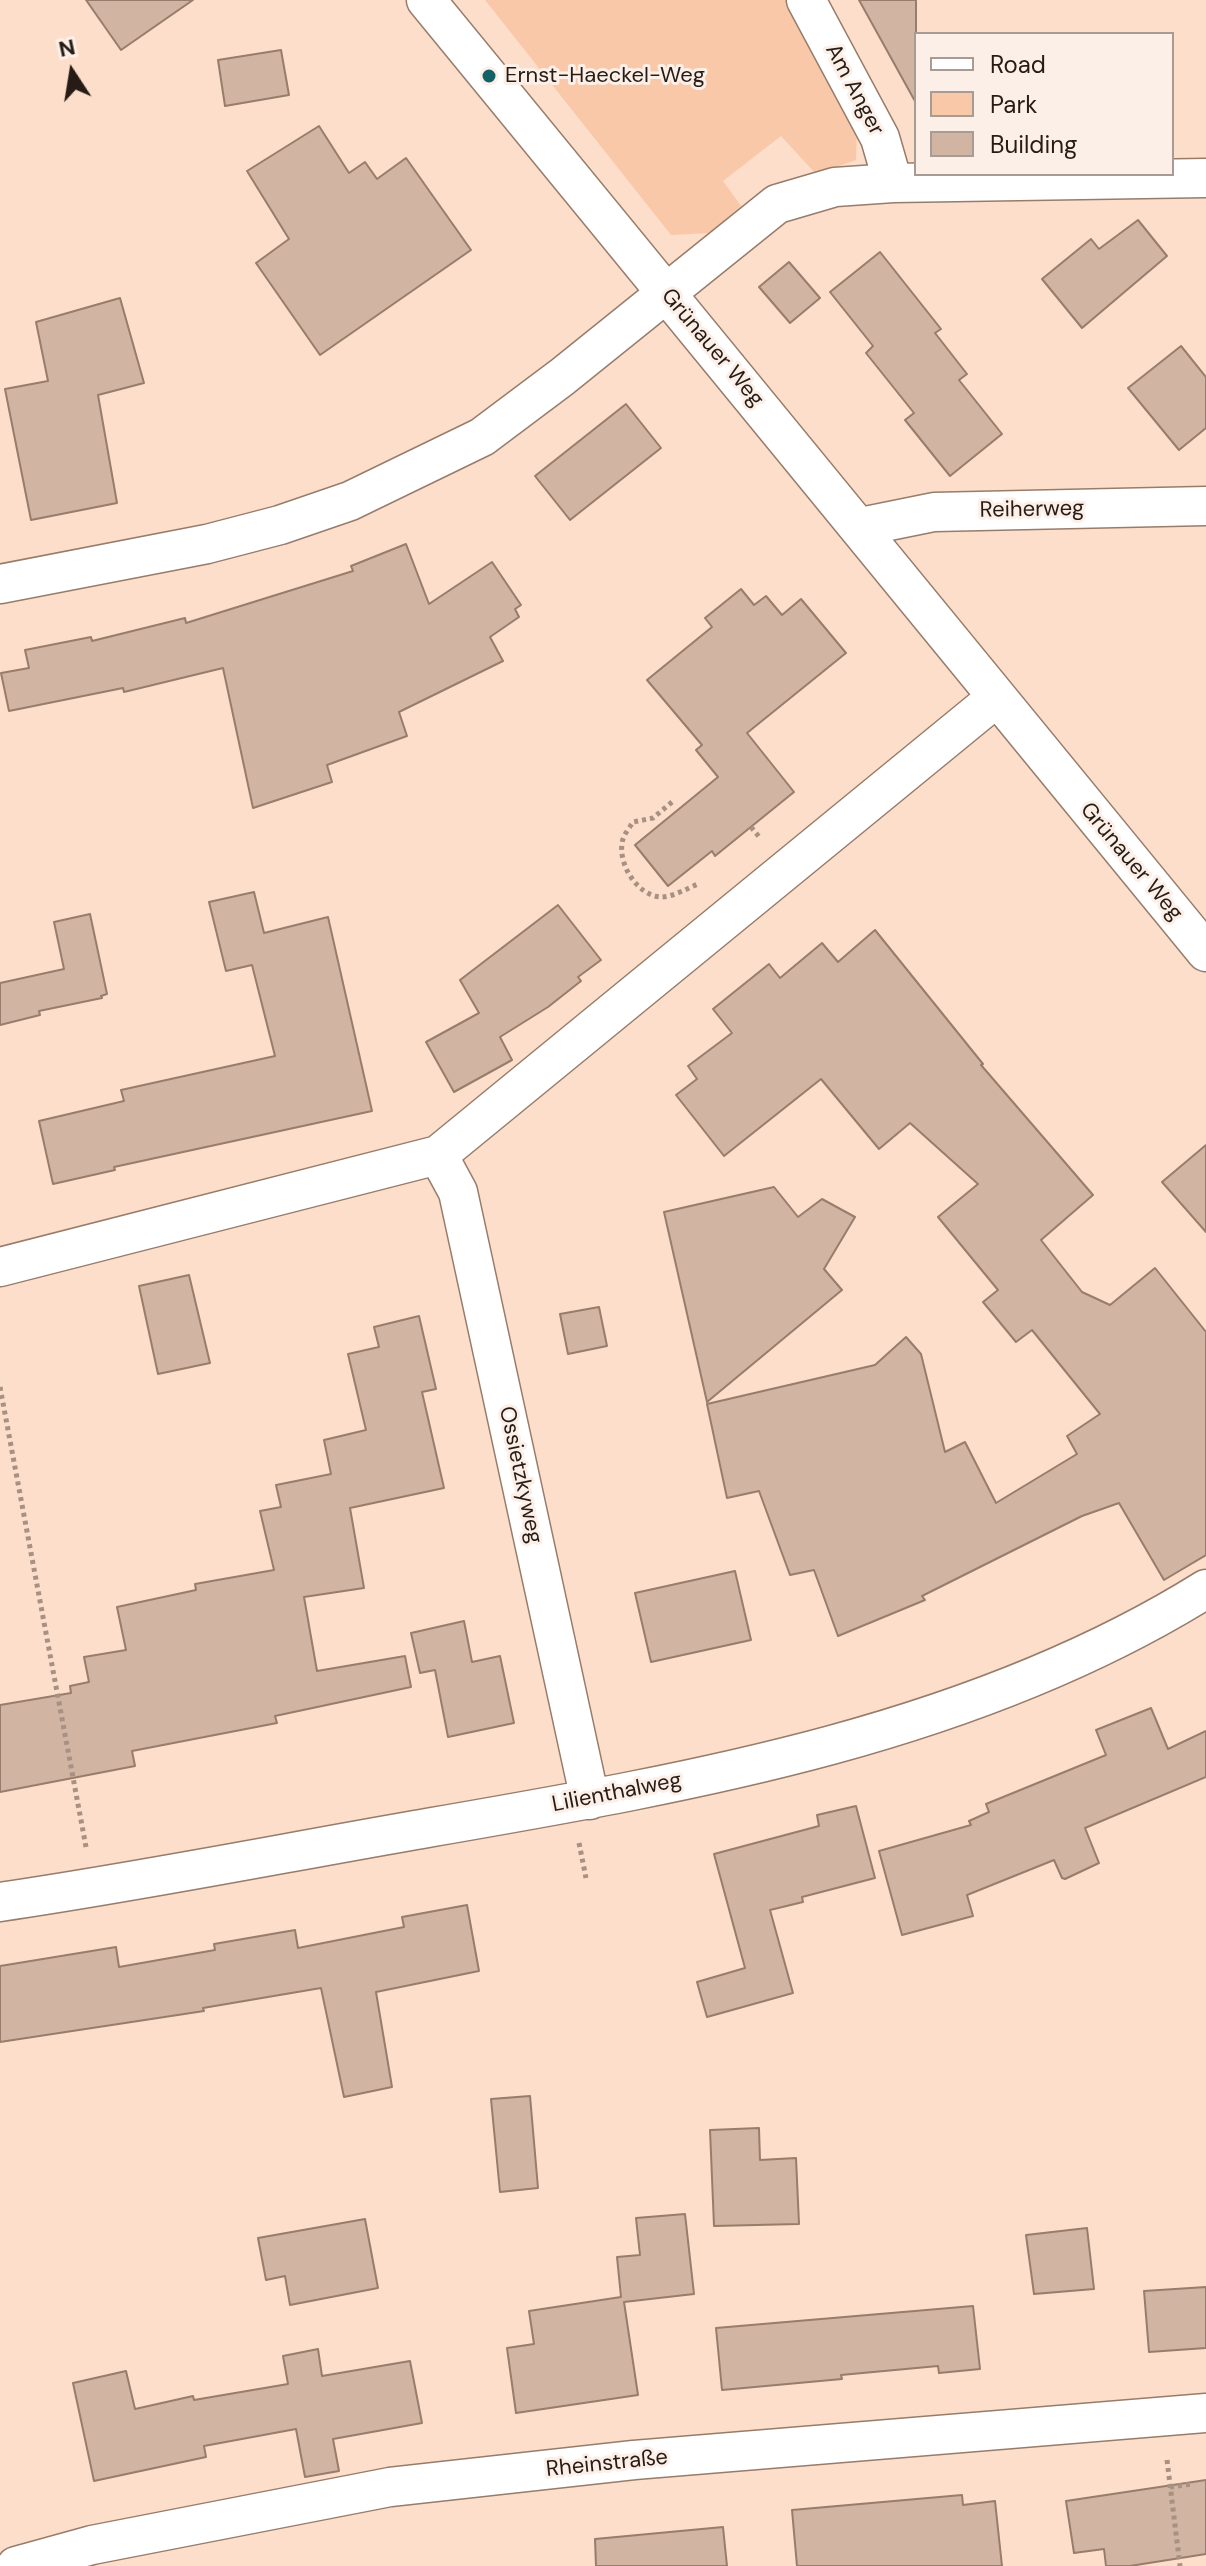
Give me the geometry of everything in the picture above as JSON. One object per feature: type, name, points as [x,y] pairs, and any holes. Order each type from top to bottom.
[{"type":"street","name":"Grünauer Weg","points":[[426,0],[1206,952]]},
{"type":"street","name":"Am Anger","points":[[806,0],[880,138],[893,183]]},
{"type":"street","points":[[0,584],[207,544],[280,525],[350,501],[482,437],[562,377],[777,204],[835,187],[893,183],[1206,178]]},
{"type":"street","name":"Reiherweg","points":[[860,527],[934,512],[1206,506]]},
{"type":"street","points":[[0,1267],[438,1155],[996,698]]},
{"type":"street","name":"Ossietzkyweg","points":[[438,1155],[458,1192],[590,1800]]},
{"type":"street","name":"Lilienthalweg","points":[[0,1902],[590,1800],[783,1759],[999,1690],[1086,1655],[1206,1589]]},
{"type":"street","name":"Rheinstraße","points":[[16,2566],[92,2545],[390,2487],[634,2460],[1206,2413]]},
{"type":"path","points":[[672,802],[653,818],[633,822],[622,841],[624,860],[632,880],[645,893],[663,897],[702,882]]},
{"type":"path","points":[[747,846],[759,837]]},
{"type":"path","points":[[0,1387],[93,1888]]},
{"type":"path","points":[[1161,2417],[1180,2566]]},
{"type":"path","points":[[1170,2487],[1192,2484]]},
{"type":"green space","points":[[485,0],[789,0],[857,129],[856,160],[816,174],[781,136],[723,181],[741,206],[710,233],[671,235]]},
{"type":"building","points":[[86,0],[193,0],[121,50]]},
{"type":"building","points":[[859,0],[916,0],[914,99]]},
{"type":"building","points":[[281,50],[289,95],[225,106],[218,60]]},
{"type":"building","points":[[319,126],[349,173],[365,162],[377,179],[406,158],[471,250],[320,355],[256,263],[289,239],[247,171]]},
{"type":"building","points":[[1138,220],[1167,256],[1082,328],[1042,279],[1091,239],[1099,249]]},
{"type":"building","points":[[880,252],[941,329],[935,333],[967,374],[959,380],[1002,434],[950,476],[905,420],[914,413],[866,353],[873,346],[830,292]]},
{"type":"building","points":[[789,262],[820,298],[790,323],[759,287]]},
{"type":"building","points":[[120,298],[144,383],[98,395],[117,503],[31,520],[5,389],[48,381],[36,322]]},
{"type":"building","points":[[1181,346],[1206,377],[1206,428],[1179,450],[1128,388]]},
{"type":"building","points":[[626,404],[661,448],[570,520],[535,476]]},
{"type":"building","points":[[406,544],[429,604],[492,562],[521,605],[515,609],[519,617],[490,637],[503,661],[399,712],[407,736],[327,765],[332,782],[253,808],[223,668],[124,692],[123,688],[9,711],[1,673],[29,668],[25,650],[91,637],[92,641],[185,618],[186,623],[353,571],[351,566]]},
{"type":"building","points":[[741,589],[754,605],[766,596],[782,615],[801,599],[846,653],[747,733],[794,792],[715,856],[712,851],[668,886],[635,845],[718,777],[696,750],[702,745],[647,680],[712,627],[705,618]]},
{"type":"building","points":[[254,892],[264,933],[328,917],[372,1111],[114,1167],[115,1170],[53,1184],[39,1121],[124,1101],[121,1090],[275,1056],[252,965],[226,971],[209,902]]},
{"type":"building","points":[[558,905],[601,960],[578,977],[581,981],[548,1007],[500,1037],[512,1060],[454,1092],[426,1042],[479,1013],[460,980]]},
{"type":"building","points":[[90,914],[107,994],[102,998],[39,1011],[40,1015],[0,1025],[0,983],[64,969],[54,922]]},
{"type":"building","points":[[875,930],[981,1065],[1093,1195],[1041,1240],[1082,1292],[1110,1305],[1155,1268],[1206,1332],[1206,1555],[1164,1580],[1119,1503],[1082,1516],[922,1596],[925,1600],[838,1636],[814,1570],[790,1575],[759,1491],[727,1498],[707,1404],[875,1365],[906,1337],[921,1354],[945,1452],[965,1442],[996,1503],[1077,1454],[1067,1436],[1100,1414],[1032,1330],[1016,1342],[983,1302],[998,1290],[938,1217],[978,1184],[910,1123],[879,1149],[821,1079],[724,1156],[676,1095],[697,1079],[688,1066],[732,1033],[713,1009],[769,964],[780,978],[822,943],[838,962]]},
{"type":"building","points":[[1206,1145],[1206,1232],[1162,1182]]},
{"type":"building","points":[[774,1187],[798,1217],[822,1199],[855,1217],[824,1269],[842,1290],[707,1402],[664,1212]]},
{"type":"building","points":[[189,1275],[210,1363],[158,1374],[139,1286]]},
{"type":"building","points":[[599,1307],[607,1346],[568,1354],[560,1314]]},
{"type":"building","points":[[419,1316],[436,1389],[422,1392],[444,1488],[350,1508],[364,1588],[304,1597],[317,1671],[405,1656],[411,1687],[275,1716],[277,1723],[132,1751],[135,1766],[0,1792],[0,1705],[71,1693],[70,1686],[89,1682],[84,1657],[126,1650],[117,1607],[196,1590],[195,1584],[274,1570],[260,1511],[281,1507],[276,1485],[331,1474],[324,1440],[366,1430],[348,1354],[379,1347],[374,1327]]},
{"type":"building","points":[[735,1571],[751,1640],[651,1662],[635,1593]]},
{"type":"building","points":[[464,1621],[472,1662],[500,1656],[514,1723],[448,1737],[435,1670],[420,1673],[411,1633]]},
{"type":"building","points":[[1151,1708],[1168,1749],[1206,1731],[1206,1777],[1085,1828],[1099,1863],[1065,1879],[1054,1860],[967,1895],[973,1916],[902,1935],[879,1851],[971,1825],[969,1821],[989,1812],[986,1804],[1106,1755],[1096,1730]]},
{"type":"building","points":[[856,1806],[875,1878],[802,1897],[803,1902],[770,1910],[793,1993],[707,2017],[697,1982],[745,1968],[714,1854],[819,1826],[817,1815]]},
{"type":"building","points":[[467,1905],[479,1971],[376,1992],[392,2087],[344,2097],[321,1988],[203,2008],[204,2011],[0,2042],[0,1966],[116,1947],[119,1967],[215,1950],[214,1944],[295,1930],[298,1948],[404,1927],[402,1917]]},
{"type":"building","points":[[530,2096],[538,2188],[500,2192],[491,2099]]},
{"type":"building","points":[[759,2128],[760,2160],[796,2158],[799,2224],[714,2226],[710,2130]]},
{"type":"building","points":[[685,2214],[694,2294],[624,2302],[638,2395],[516,2413],[507,2348],[534,2344],[529,2311],[621,2297],[617,2257],[640,2255],[636,2218]]},
{"type":"building","points":[[365,2219],[378,2288],[290,2305],[285,2276],[266,2280],[258,2238]]},
{"type":"building","points":[[1087,2228],[1094,2289],[1034,2294],[1026,2235]]},
{"type":"building","points":[[1206,2287],[1206,2348],[1149,2352],[1144,2291]]},
{"type":"building","points":[[973,2306],[980,2369],[939,2373],[938,2366],[722,2390],[716,2328]]},
{"type":"building","points":[[318,2349],[322,2376],[410,2361],[422,2423],[333,2439],[339,2471],[305,2477],[296,2429],[204,2446],[206,2457],[94,2481],[73,2383],[126,2371],[135,2409],[193,2396],[194,2400],[288,2384],[283,2356]]},
{"type":"building","points":[[1206,2480],[1206,2554],[1130,2566],[1106,2566],[1104,2549],[1074,2553],[1066,2501]]},
{"type":"building","points":[[962,2495],[963,2505],[995,2501],[1002,2566],[797,2566],[792,2510]]},
{"type":"building","points":[[723,2527],[727,2566],[596,2566],[595,2539]]},
{"type":"place","name":"Ernst-Haeckel-Weg","points":[[489,76]]}]
